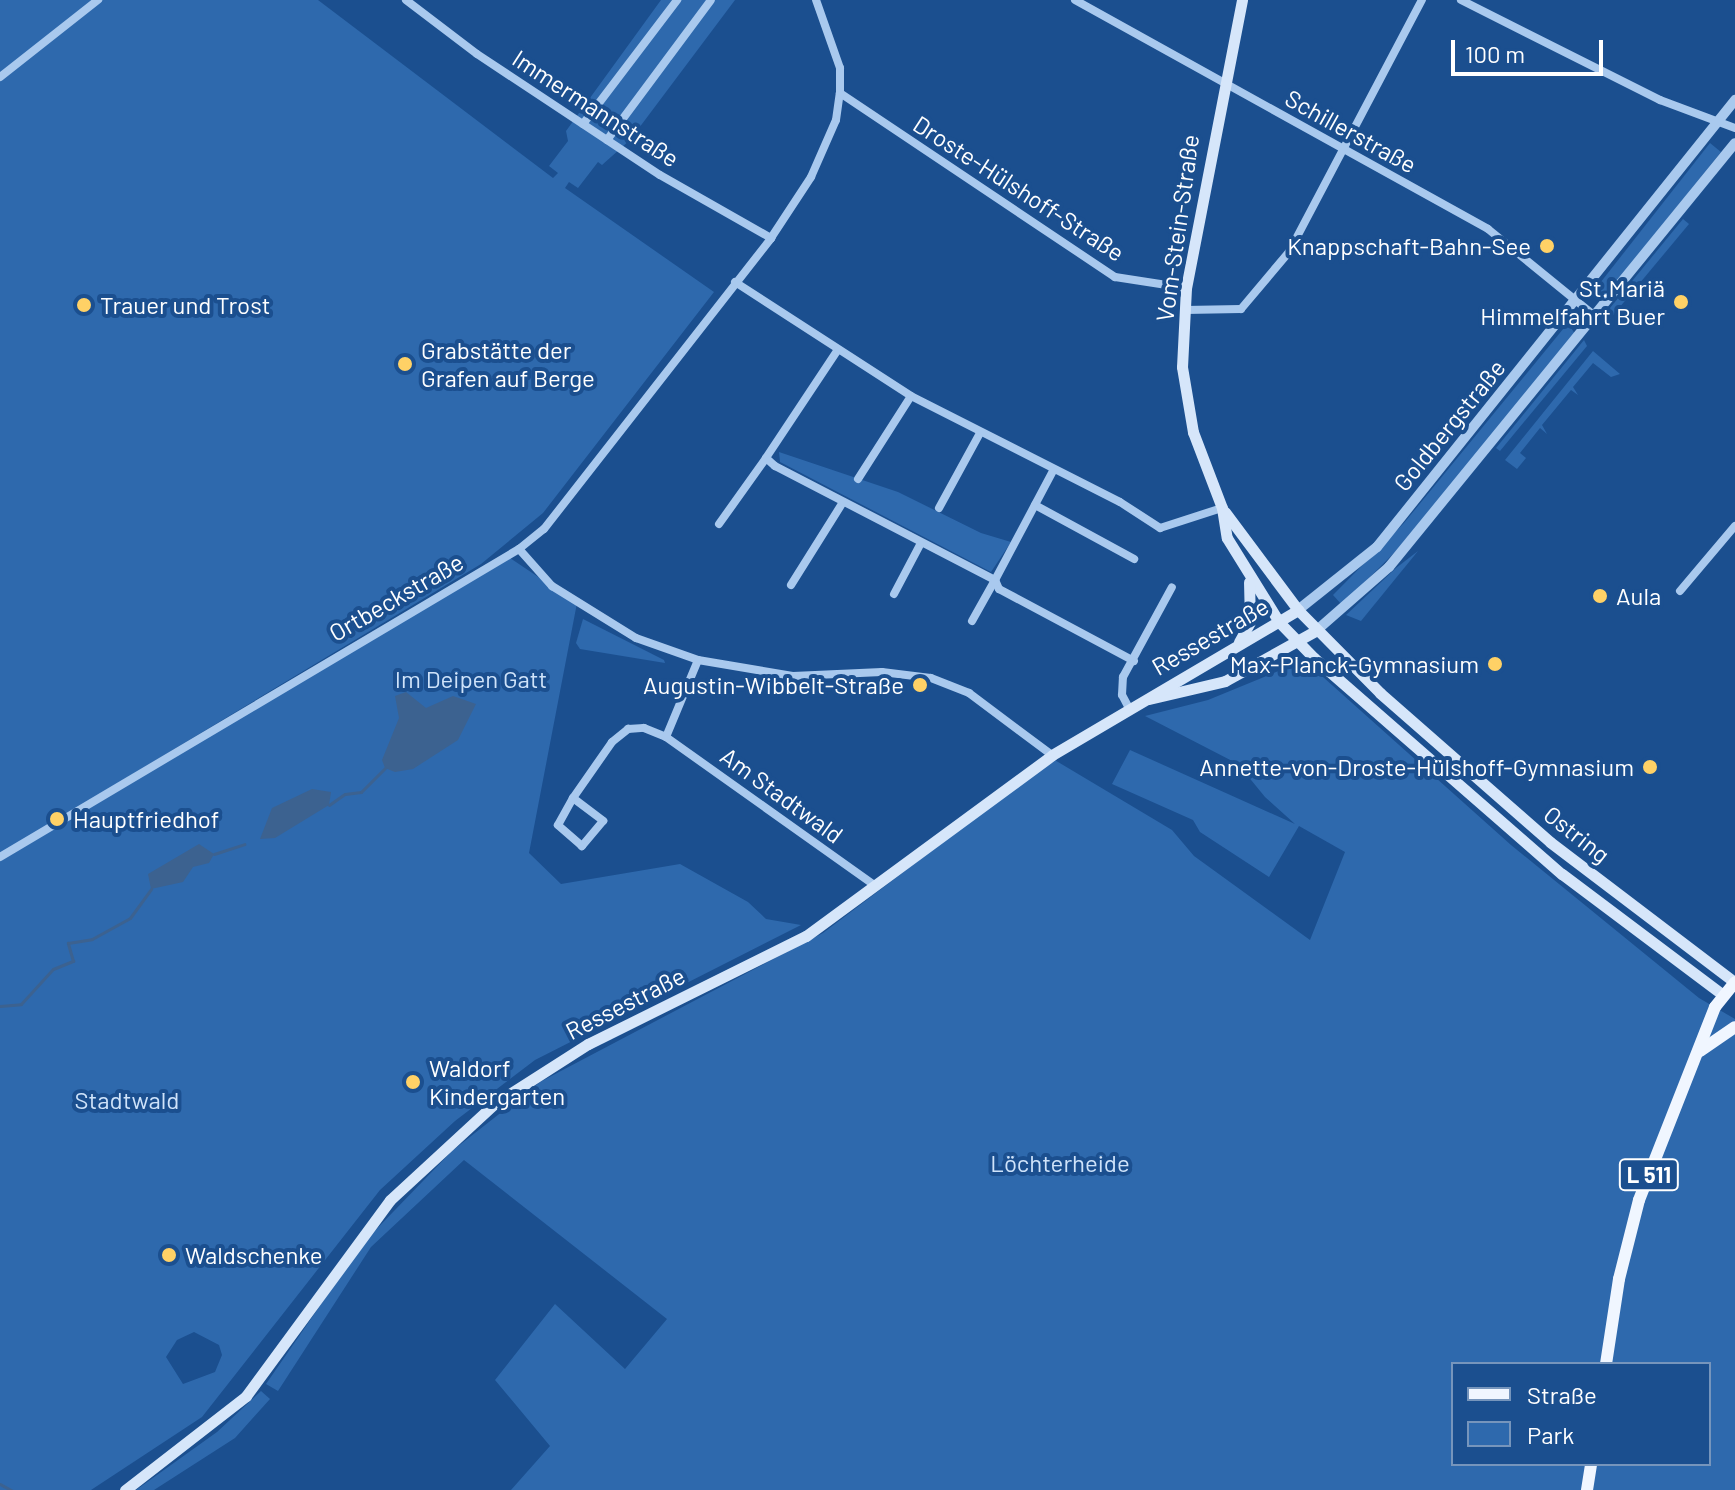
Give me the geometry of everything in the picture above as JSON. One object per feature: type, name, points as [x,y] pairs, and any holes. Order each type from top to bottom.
[{"type":"main road","name":"Vom-Stein-Straße","points":[[1242,0],[1222,82],[1186,288],[1182,367],[1193,432],[1222,508],[1227,538],[1248,578],[1279,622],[1298,642]]},
{"type":"main road","name":"Vom-Stein-Straße","points":[[1222,508],[1298,610]]},
{"type":"main road","points":[[1239,643],[1250,622],[1248,578]]},
{"type":"main road","name":"Ressestraße","points":[[125,1490],[246,1396],[390,1200],[494,1104],[588,1044],[767,959],[1052,755],[1298,610]]},
{"type":"main road","name":"Ostring","points":[[1298,610],[1439,748],[1550,842],[1734,979]]},
{"type":"main road","name":"Goldbergstraße","points":[[1298,642],[1317,630]]},
{"type":"main road","name":"Ressestraße","points":[[1144,700],[1225,681],[1298,642]]},
{"type":"main road","name":"Ostring","points":[[1298,642],[1562,874],[1735,1002]]},
{"type":"main road","name":"L 511","points":[[1606,1362],[1619,1279],[1639,1200],[1722,994],[1734,979]]},
{"type":"main road","points":[[1698,1053],[1735,1027]]},
{"type":"main road","points":[[1587,1490],[1591,1466]]},
{"type":"street","points":[[0,77],[98,0]]},
{"type":"street","name":"Immermannstraße","points":[[406,0],[607,140],[771,238]]},
{"type":"street","points":[[583,124],[677,0]]},
{"type":"street","points":[[607,140],[711,0]]},
{"type":"street","points":[[816,0],[840,68],[840,93]]},
{"type":"street","name":"Schillerstraße","points":[[1075,0],[1488,229],[1595,316]]},
{"type":"street","points":[[1185,310],[1233,312],[1246,305],[1289,252],[1346,152],[1422,0]]},
{"type":"street","points":[[1461,0],[1660,100],[1735,128]]},
{"type":"street","name":"Ortbeckstraße","points":[[0,857],[519,549],[575,491],[771,238],[827,144],[840,93]]},
{"type":"street","name":"Droste-Hülshoff-Straße","points":[[840,93],[1115,277],[1186,288]]},
{"type":"street","name":"Goldbergstraße","points":[[1298,610],[1377,547],[1578,302],[1735,100]]},
{"type":"street","name":"Goldbergstraße","points":[[1317,630],[1389,567],[1735,143]]},
{"type":"street","points":[[735,282],[837,351],[911,396],[1053,471],[1120,502],[1160,528],[1222,508]]},
{"type":"street","points":[[719,524],[837,351]]},
{"type":"street","points":[[858,479],[911,396]]},
{"type":"street","points":[[939,508],[980,433]]},
{"type":"street","points":[[766,458],[843,502],[995,580],[999,589],[1134,661]]},
{"type":"street","points":[[972,621],[1053,471]]},
{"type":"street","points":[[791,585],[843,502]]},
{"type":"street","points":[[1035,505],[1134,559]]},
{"type":"street","points":[[1680,591],[1735,526]]},
{"type":"street","points":[[894,594],[921,543]]},
{"type":"street","points":[[519,549],[552,586],[623,632],[698,660],[793,676],[882,672],[931,678],[969,693],[1052,755]]},
{"type":"street","points":[[1130,710],[1120,685],[1172,587]]},
{"type":"street","points":[[666,737],[698,660]]},
{"type":"street","name":"Am Stadtwald","points":[[573,798],[603,821],[582,846],[558,825],[573,798],[612,742],[628,729],[644,728],[666,737],[874,885]]},
{"type":"green space","points":[[0,0],[318,0],[553,178],[558,173],[549,166],[568,141],[566,131],[661,0],[735,0],[630,140],[602,165],[598,162],[578,188],[569,182],[565,188],[714,292],[543,513],[481,564],[0,854]]},
{"type":"green space","points":[[1710,143],[1721,152],[1605,296],[1594,298],[1593,292]]},
{"type":"green space","points":[[1683,219],[1689,224],[1609,320],[1610,308]]},
{"type":"green space","points":[[1568,323],[1575,334],[1396,551],[1342,605],[1333,595],[1404,523]]},
{"type":"green space","points":[[1584,340],[1587,346],[1500,451],[1496,448]]},
{"type":"green space","points":[[1593,351],[1620,374],[1611,377],[1593,363],[1573,387],[1578,395],[1571,390],[1542,425],[1547,434],[1540,428],[1520,453],[1526,458],[1517,469],[1505,460]]},
{"type":"green space","points":[[779,452],[898,492],[981,533],[1011,542],[991,572],[780,462]]},
{"type":"green space","points":[[1418,551],[1361,621],[1346,615],[1396,568]]},
{"type":"green space","name":"Stadtwald","points":[[510,558],[577,603],[529,853],[561,884],[680,864],[748,902],[766,919],[801,925],[535,1060],[455,1121],[380,1190],[202,1417],[91,1490],[0,1490],[0,860]],"holes":[[[194,1332],[219,1345],[222,1355],[215,1372],[183,1384],[166,1357],[177,1340]]]},
{"type":"green space","points":[[583,619],[665,663],[580,649],[576,643]]},
{"type":"green space","name":"Löchterheide","points":[[1293,665],[1323,677],[1511,845],[1699,998],[1735,1019],[1735,1490],[511,1490],[550,1446],[495,1380],[555,1304],[625,1369],[667,1319],[464,1160],[371,1247],[278,1391],[266,1384],[364,1242],[452,1151],[540,1082],[823,933],[1053,759],[1172,830],[1194,856],[1310,940],[1345,852],[1299,826],[1269,877],[1200,832],[1193,820],[1112,784],[1130,750],[1295,824],[1265,797],[1238,764],[1145,716],[1208,700]]},
{"type":"green space","points":[[261,1391],[270,1399],[235,1438],[154,1490],[136,1490],[217,1432]]},
{"type":"shaded area","points":[[406,692],[426,708],[453,696],[476,704],[458,740],[413,769],[395,772],[385,768],[382,760],[399,718],[395,696]]},
{"type":"shaded area","points":[[312,789],[331,792],[329,805],[275,838],[260,839],[272,808]]},
{"type":"shaded area","points":[[199,844],[214,854],[209,863],[193,867],[183,882],[151,889],[148,874]]},
{"type":"waterway","points":[[329,805],[345,794],[361,792],[385,768]]},
{"type":"waterway","points":[[214,854],[244,844]]},
{"type":"waterway","points":[[0,1006],[21,1004],[53,969],[73,961],[68,943],[92,939],[130,918],[151,889]]},
{"type":"waterway","points":[[0,1484],[11,1490]]},
{"type":"place","name":"Knappschaft-Bahn-See","points":[[1547,246]]},
{"type":"place","name":"St.Mariä Himmelfahrt Buer","points":[[1681,302]]},
{"type":"place","name":"Trauer und Trost","points":[[84,305]]},
{"type":"place","name":"Grabstätte der Grafen auf Berge","points":[[405,364]]},
{"type":"place","name":"Aula","points":[[1600,596]]},
{"type":"place","name":"Max-Planck-Gymnasium","points":[[1495,664]]},
{"type":"place","name":"Augustin-Wibbelt-Straße","points":[[920,685]]},
{"type":"place","name":"Annette-von-Droste-Hülshoff-Gymnasium","points":[[1650,767]]},
{"type":"place","name":"Hauptfriedhof","points":[[57,819]]},
{"type":"place","name":"Waldorf Kindergarten","points":[[413,1082]]},
{"type":"place","name":"Waldschenke","points":[[169,1255]]},
{"type":"park label","name":"Im Deipen Gatt","points":[[471,679]]}]
